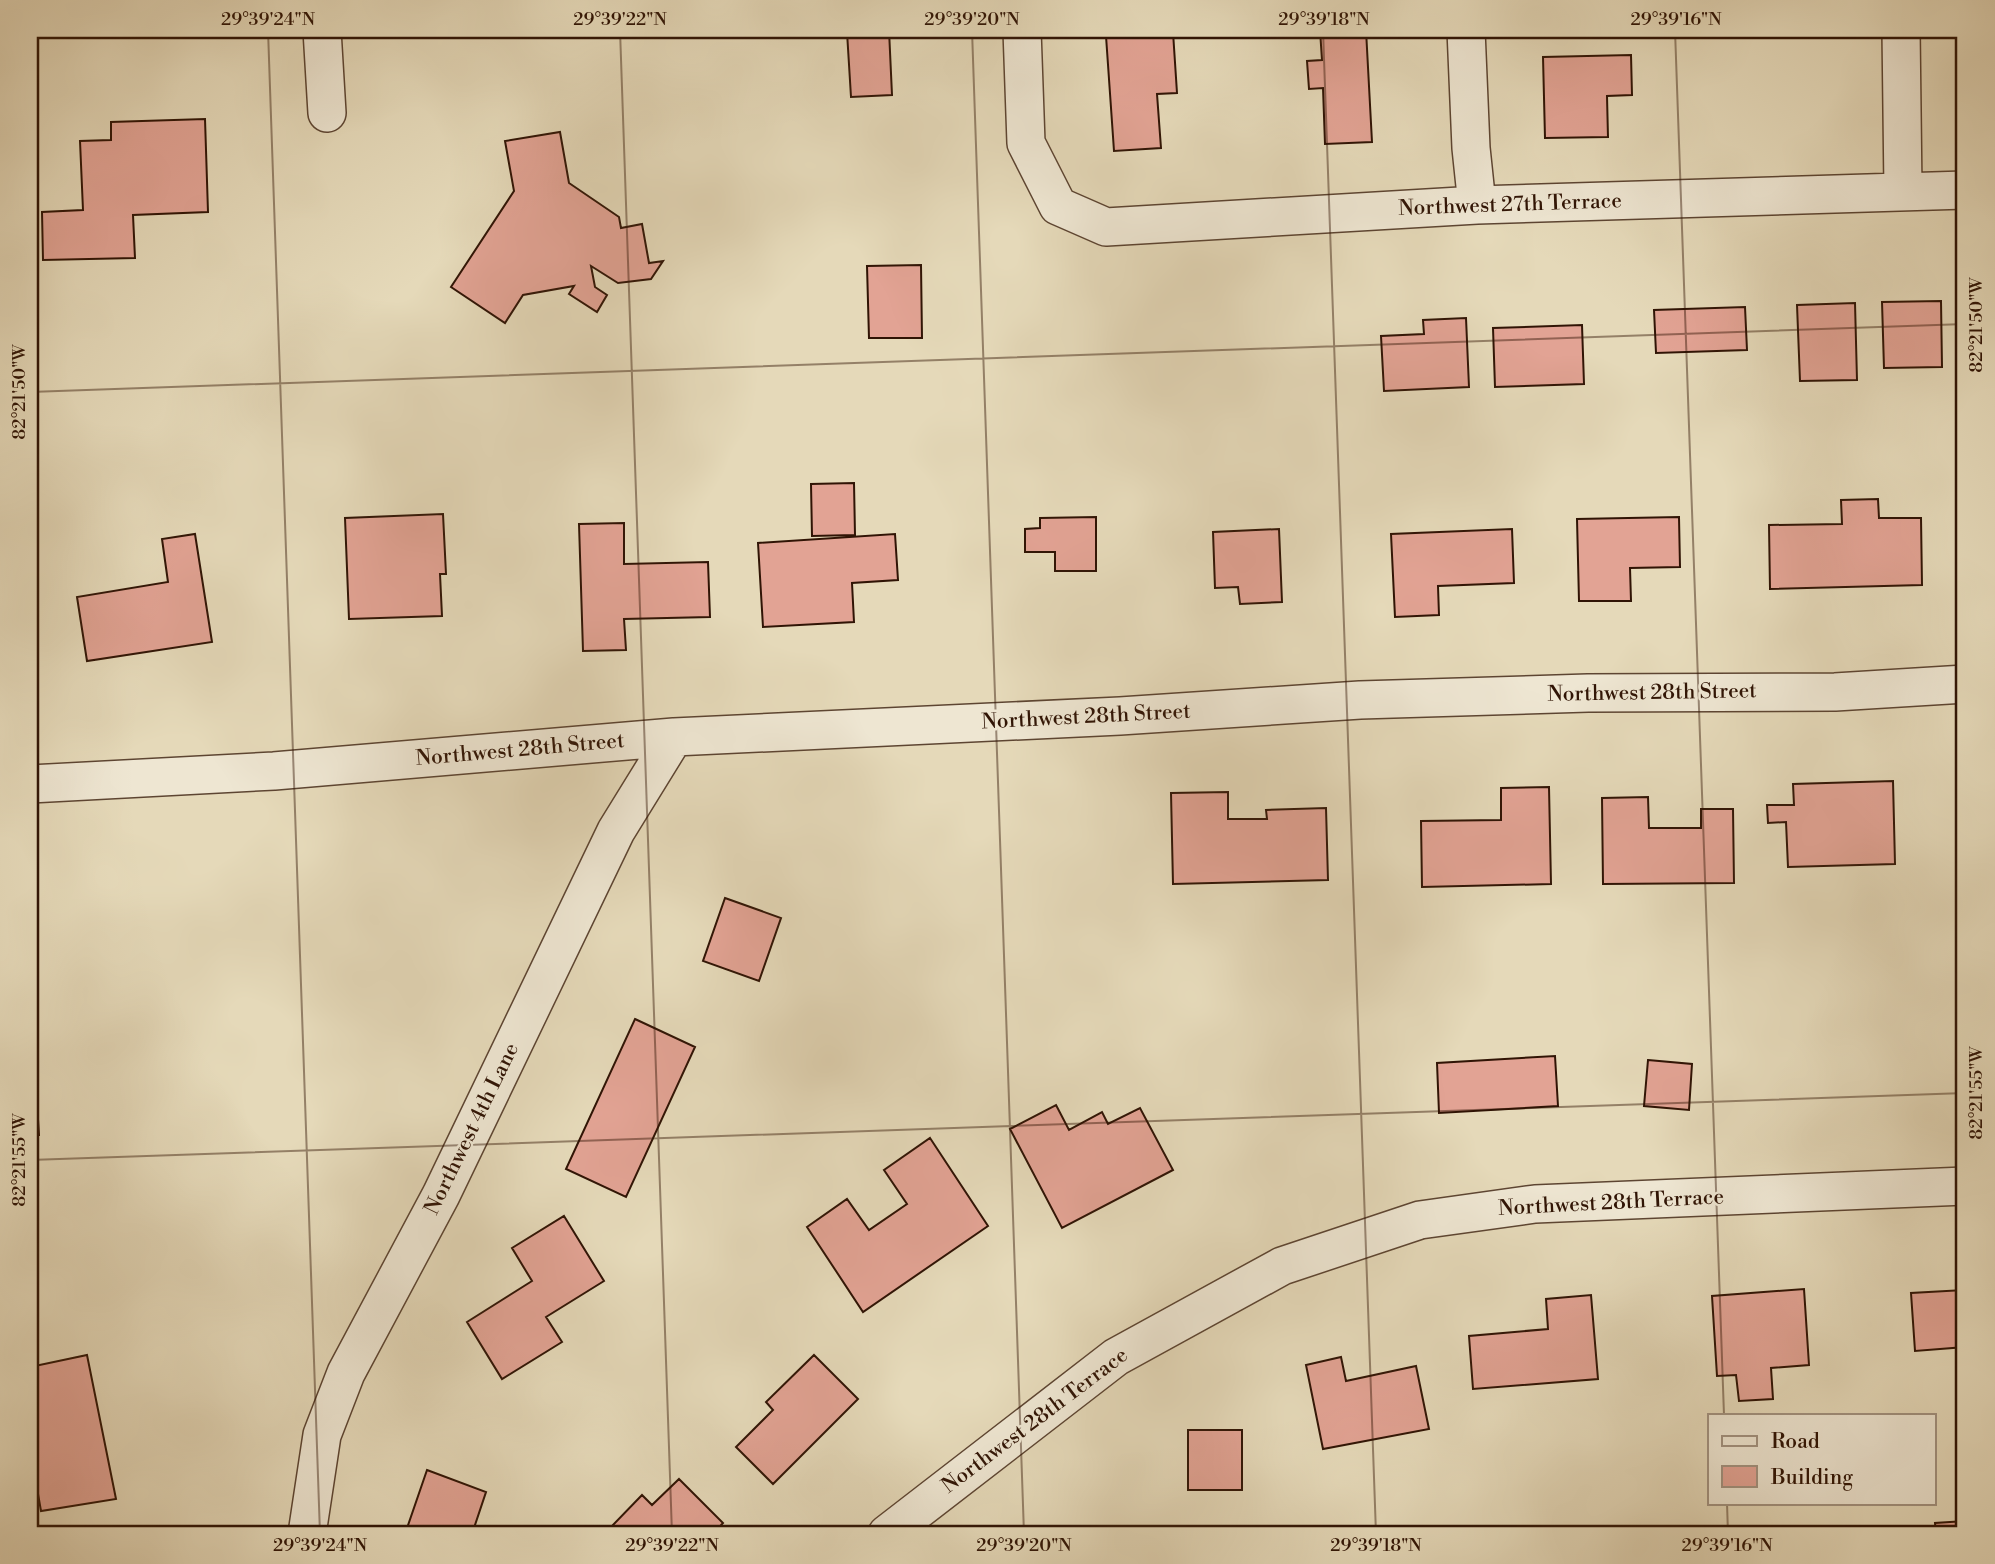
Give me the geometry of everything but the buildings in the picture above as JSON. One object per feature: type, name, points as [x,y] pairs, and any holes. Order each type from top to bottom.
[{"type":"street","points":[[322,30],[327,113]]},
{"type":"street","name":"Northwest 27th Terrace","points":[[1022,30],[1026,143],[1058,206],[1106,227],[1477,205],[1965,190]]},
{"type":"street","points":[[1466,30],[1471,148],[1477,205]]},
{"type":"street","points":[[1900,30],[1903,191]]},
{"type":"street","name":"Northwest 28th Street","points":[[30,784],[207,774],[674,737],[1120,716],[1360,700],[1588,693],[1835,692],[1965,684]]},
{"type":"street","name":"Northwest 4th Lane","points":[[307,1534],[322,1435],[346,1373],[441,1195],[616,831],[674,737]]},
{"type":"street","name":"Northwest 28th Terrace","points":[[887,1534],[1116,1357],[1282,1266],[1420,1220],[1535,1204],[1965,1186]]}]
